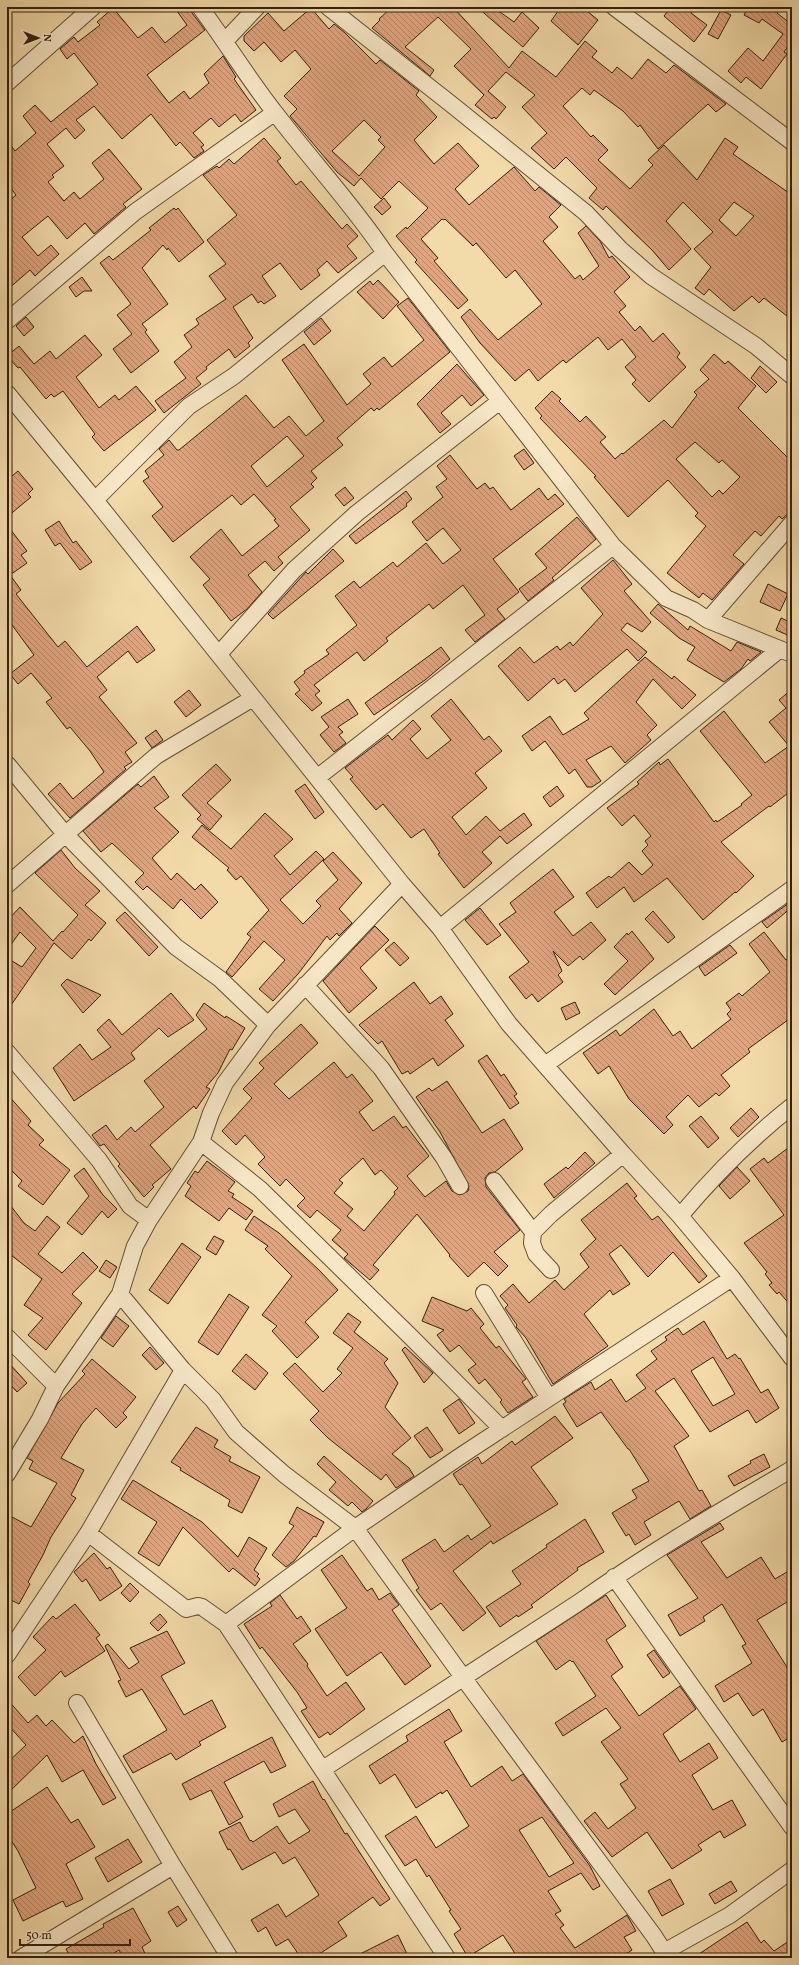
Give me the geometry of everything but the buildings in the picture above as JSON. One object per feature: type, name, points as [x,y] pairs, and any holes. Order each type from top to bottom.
[{"type":"street","points":[[7,83],[93,7]]},
{"type":"street","points":[[200,7],[225,40],[274,113],[366,226],[385,253],[613,546],[666,598],[693,610],[708,620],[786,652],[440,928]]},
{"type":"street","points":[[225,40],[257,7]]},
{"type":"street","points":[[328,7],[586,213],[620,249],[652,276],[756,346],[792,376]]},
{"type":"street","points":[[614,7],[792,142]]},
{"type":"street","points":[[7,321],[135,212],[274,113]]},
{"type":"street","points":[[95,500],[189,406],[234,376],[385,253]]},
{"type":"street","points":[[7,392],[318,777],[402,884],[440,928],[509,1024],[623,1154],[680,1216],[789,1349]]},
{"type":"street","points":[[219,654],[294,570],[357,513],[500,401]]},
{"type":"street","points":[[708,620],[792,523]]},
{"type":"street","points":[[318,777],[613,546]]},
{"type":"street","points":[[7,885],[156,756],[253,698]]},
{"type":"street","points":[[7,764],[65,834],[176,947],[220,979],[268,1025]]},
{"type":"street","points":[[7,1474],[40,1419],[56,1386],[120,1294],[135,1246],[149,1220],[201,1142],[211,1113],[225,1083],[268,1025],[304,985],[402,884]]},
{"type":"street","points":[[545,1065],[792,889]]},
{"type":"street","points":[[304,985],[381,1068],[444,1158],[460,1186]]},
{"type":"street","points":[[7,1052],[99,1160],[130,1206],[149,1220]]},
{"type":"street","points":[[680,1216],[717,1172],[767,1126],[792,1106]]},
{"type":"street","points":[[201,1142],[260,1190],[413,1339],[502,1429]]},
{"type":"street","points":[[551,1270],[536,1254],[532,1243],[533,1232],[551,1214],[623,1154]]},
{"type":"street","points":[[494,1181],[533,1232]]},
{"type":"street","points":[[226,1624],[356,1528],[502,1429],[732,1278]]},
{"type":"street","points":[[484,1293],[549,1398]]},
{"type":"street","points":[[120,1294],[183,1370],[213,1400],[236,1432],[286,1475],[356,1528],[654,1936],[666,1955],[730,1915],[792,1870]]},
{"type":"street","points":[[7,1338],[56,1386]]},
{"type":"street","points":[[7,1655],[88,1533],[183,1370]]},
{"type":"street","points":[[323,1769],[463,1676],[572,1607],[614,1577],[704,1521],[792,1470]]},
{"type":"street","points":[[88,1533],[186,1609],[198,1606],[202,1607],[226,1624],[323,1769],[444,1957]]},
{"type":"street","points":[[614,1577],[792,1827]]},
{"type":"street","points":[[77,1703],[173,1866],[230,1958]]},
{"type":"street","points":[[21,1958],[173,1866]]}]
